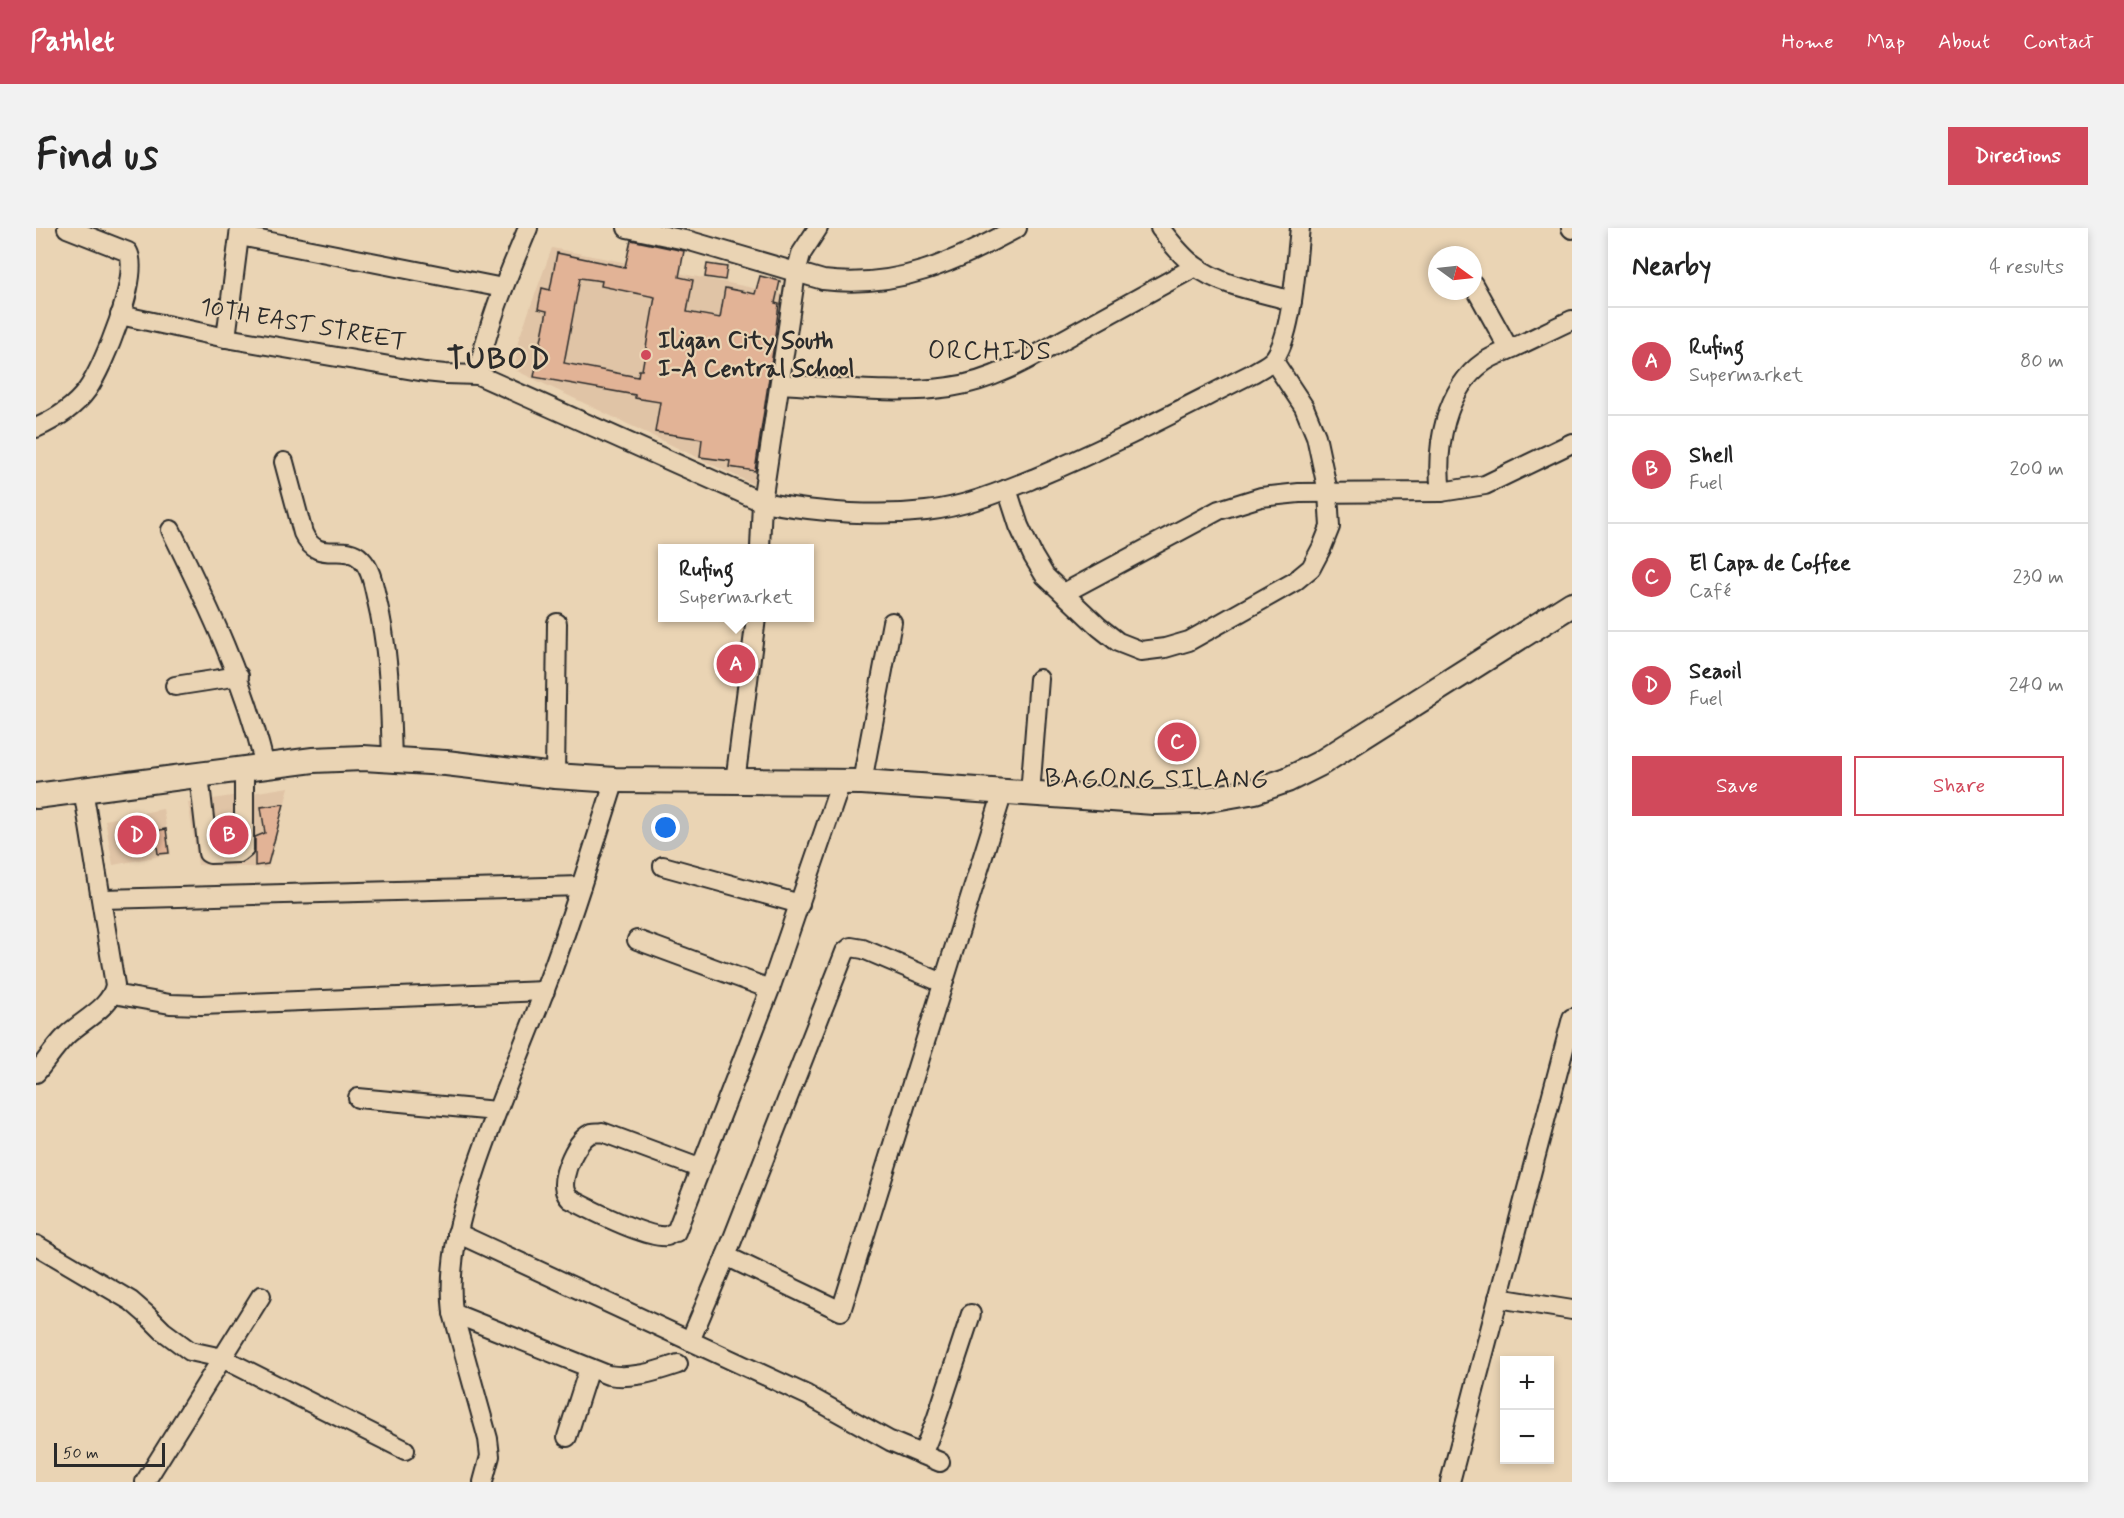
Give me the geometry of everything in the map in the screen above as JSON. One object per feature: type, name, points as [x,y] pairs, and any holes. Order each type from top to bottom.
[{"type":"main road","points":[[36,796],[313,760],[392,760],[615,780],[852,782],[1118,801],[1198,801],[1255,791],[1287,780],[1319,765],[1572,604]]},
{"type":"street","points":[[36,428],[63,414],[87,390],[99,370],[131,278],[131,258],[128,252],[67,228]]},
{"type":"street","points":[[528,228],[502,288],[483,344],[478,375],[762,502],[797,509],[833,512],[927,511],[965,504],[1080,460],[1253,373],[1273,360],[1283,340],[1292,301],[1300,228]]},
{"type":"street","points":[[627,228],[694,235],[796,273],[844,283],[874,281],[922,272],[958,259],[1017,228]]},
{"type":"street","points":[[760,544],[762,502],[796,273],[801,254],[818,228]]},
{"type":"street","points":[[1161,228],[1173,245],[1195,267],[1231,284],[1292,301]]},
{"type":"street","points":[[226,338],[240,232],[502,288]]},
{"type":"street","points":[[781,384],[922,390],[952,387],[982,379],[1016,366],[1195,267]]},
{"type":"street","points":[[1482,300],[1509,349]]},
{"type":"street","name":"10TH EAST STREET","points":[[120,315],[226,338],[425,372],[478,375]]},
{"type":"street","points":[[1441,492],[1438,470],[1440,448],[1450,407],[1464,381],[1484,362],[1572,320]]},
{"type":"street","points":[[1007,489],[1019,526],[1045,576],[1118,642],[1142,651],[1190,641],[1294,582],[1311,568],[1330,527],[1328,492],[1316,436],[1304,407],[1273,360]]},
{"type":"street","points":[[1064,593],[1219,510],[1261,497],[1328,492],[1359,494],[1441,492],[1485,484],[1572,443]]},
{"type":"street","points":[[284,462],[307,542],[320,551],[344,552],[358,556],[370,572],[386,645],[390,679],[392,760]]},
{"type":"street","points":[[171,530],[214,615],[256,728],[254,767],[244,849],[239,853],[208,853],[199,775]]},
{"type":"street","points":[[735,782],[755,622]]},
{"type":"street","points":[[699,1168],[602,1132],[591,1134],[581,1142],[570,1161],[564,1178],[565,1191],[570,1199],[638,1229],[668,1236],[676,1232],[770,989],[800,904],[852,782],[892,622]]},
{"type":"street","points":[[555,776],[557,623]]},
{"type":"street","points":[[176,686],[238,676]]},
{"type":"street","points":[[1030,794],[1040,679]]},
{"type":"street","points":[[483,1482],[490,1456],[488,1439],[453,1313],[451,1276],[457,1233],[496,1111],[544,991],[615,780]]},
{"type":"street","points":[[36,1073],[64,1037],[108,1001],[115,985],[103,899],[83,789]]},
{"type":"street","points":[[726,1256],[841,1311],[1003,792]]},
{"type":"street","points":[[663,866],[800,904]]},
{"type":"street","points":[[103,899],[581,886]]},
{"type":"street","points":[[637,940],[770,989]]},
{"type":"street","points":[[690,1341],[726,1256],[847,949],[851,947],[863,950],[943,982]]},
{"type":"street","points":[[113,994],[159,1003],[201,1005],[544,991]]},
{"type":"street","points":[[1450,1482],[1572,1018]]},
{"type":"street","points":[[358,1098],[496,1111]]},
{"type":"street","points":[[457,1233],[807,1395],[890,1441],[940,1462]]},
{"type":"street","points":[[36,1245],[130,1301],[190,1351],[222,1358],[405,1450]]},
{"type":"street","points":[[145,1482],[261,1296]]},
{"type":"street","points":[[1498,1298],[1572,1310]]},
{"type":"street","points":[[453,1313],[608,1375],[628,1377],[644,1375],[678,1364]]},
{"type":"street","points":[[922,1455],[971,1314]]},
{"type":"street","points":[[567,1437],[589,1368]]},
{"type":"shaded area","name":"Iligan City South I-A Central School","points":[[552,248],[783,294],[755,485],[515,370],[518,341]]},
{"type":"shaded area","points":[[289,787],[268,868],[198,865],[188,803]]},
{"type":"shaded area","points":[[163,809],[171,854],[113,865],[105,820]]},
{"type":"building","name":"Iligan City South I-A Central School","points":[[631,240],[684,251],[679,277],[693,280],[687,312],[720,318],[725,288],[755,294],[760,276],[780,281],[775,303],[779,304],[773,351],[755,471],[729,467],[730,461],[700,457],[702,439],[655,432],[660,402],[635,398],[635,395],[534,377],[547,311],[538,309],[542,288],[550,290],[557,253],[625,267]],"holes":[[[580,278],[602,281],[601,286],[655,297],[642,370],[639,370],[638,377],[564,363]]]},
{"type":"building","points":[[707,264],[727,267],[725,280],[705,277]]},
{"type":"building","points":[[284,804],[268,864],[255,866],[255,837],[265,833],[261,807]]},
{"type":"building","points":[[233,820],[233,842],[219,842],[217,822]]},
{"type":"building","points":[[146,827],[147,839],[128,842],[126,830]]},
{"type":"building","points":[[166,829],[169,853],[158,854],[155,831]]},
{"type":"place","name":"Iligan City South I-A Central School","points":[[646,355]]},
{"type":"place","name":"Rufing","points":[[736,664]]},
{"type":"place","name":"El Capa de Coffee","points":[[1177,742]]},
{"type":"place","name":"Seaoil","points":[[137,835]]},
{"type":"place","name":"Shell","points":[[229,835]]},
{"type":"district","name":"ORCHIDS","points":[[990,352]]},
{"type":"district","name":"TUBOD","points":[[499,359]]},
{"type":"district","name":"BAGONG SILANG","points":[[1157,780]]}]
